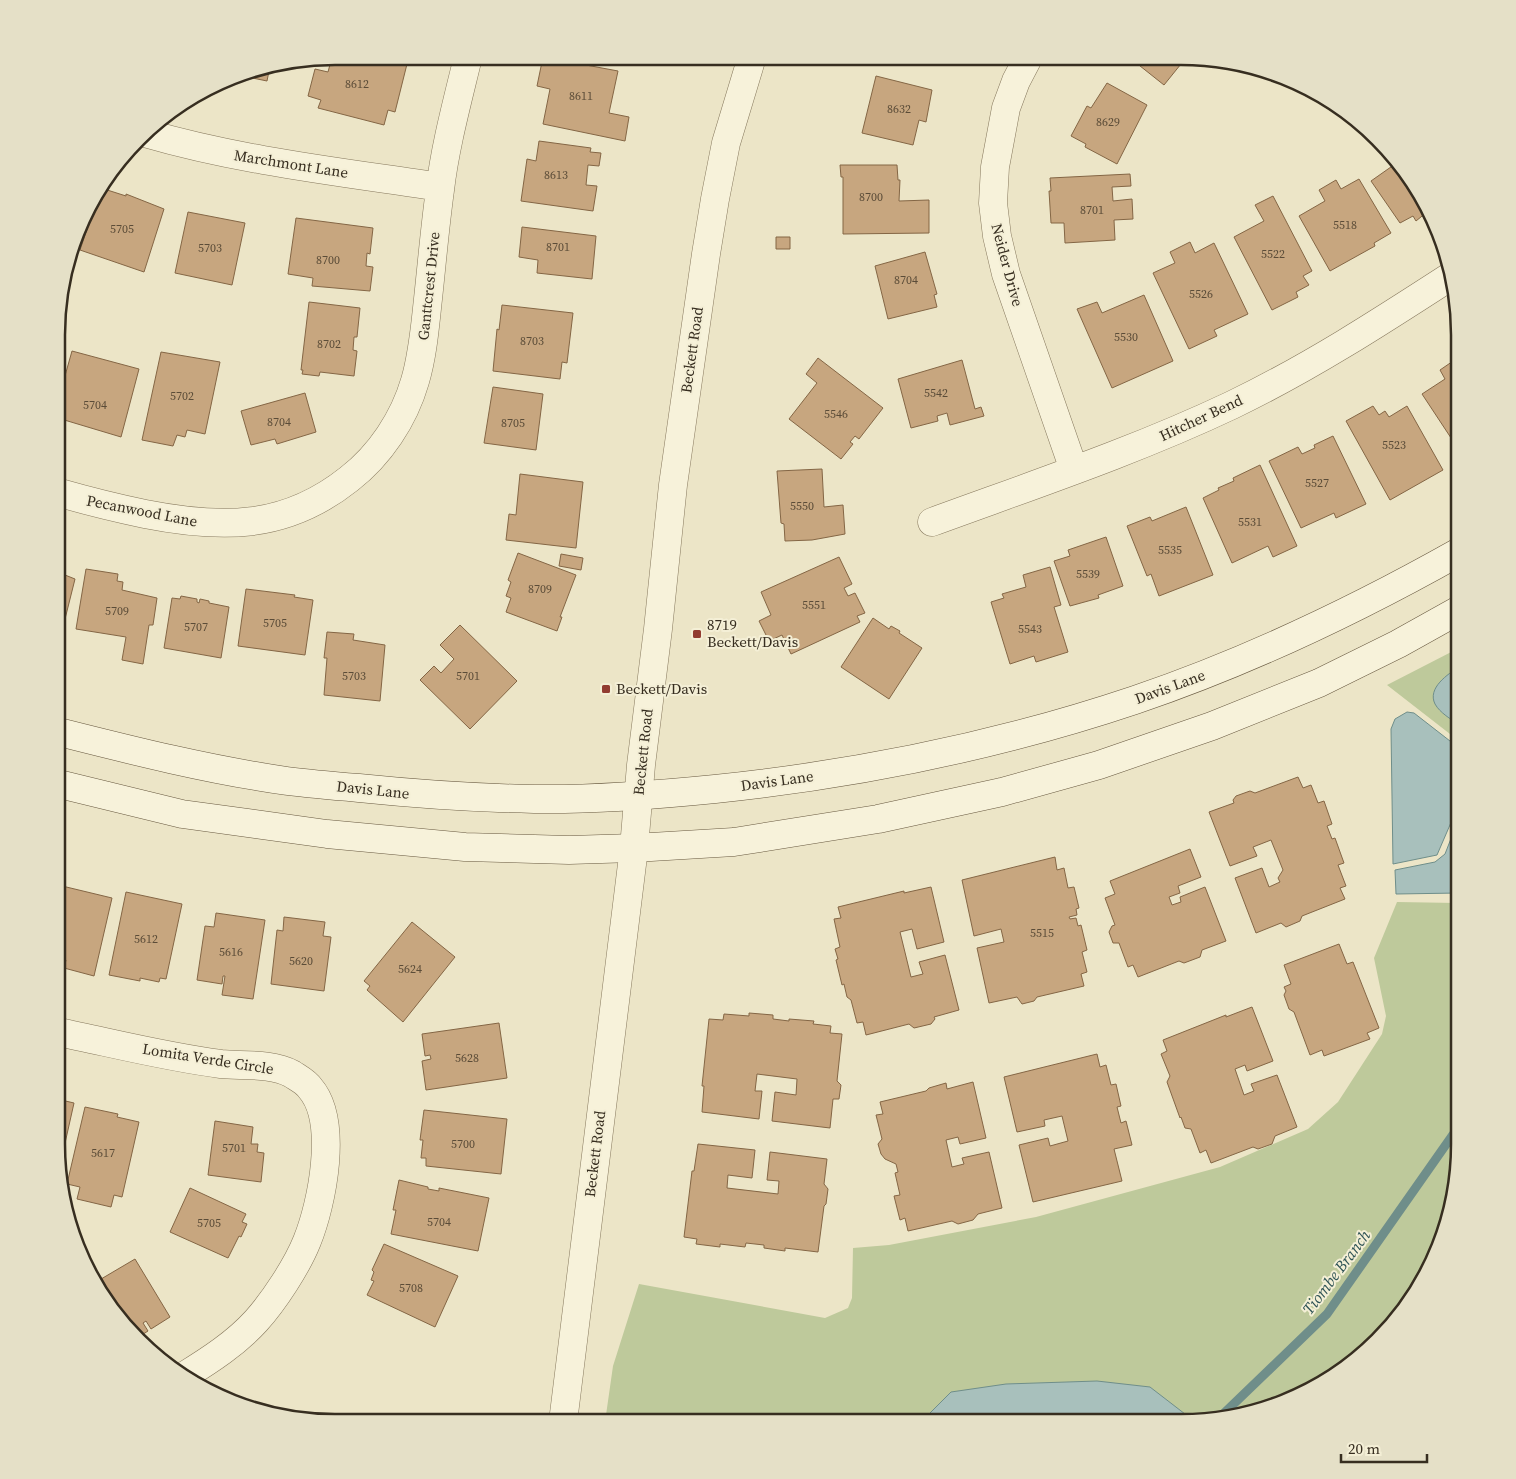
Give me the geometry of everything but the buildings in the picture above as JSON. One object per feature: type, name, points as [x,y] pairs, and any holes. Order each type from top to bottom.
[{"type":"street","name":"Ganttcrest Drive","points":[[336,489],[365,467],[384,444],[403,412],[415,382],[422,349],[440,187],[466,65]]},
{"type":"street","name":"Beckett Road","points":[[564,1414],[634,848],[672,485],[709,236],[726,144],[750,65]]},
{"type":"street","name":"Neider Drive","points":[[1024,65],[1006,108],[995,167],[993,203],[997,236],[1006,274],[1074,470]]},
{"type":"street","name":"Marchmont Lane","points":[[153,136],[230,155],[440,187]]},
{"type":"street","name":"Hitcher Bend","points":[[932,522],[1157,439],[1234,404],[1320,359],[1445,280]]},
{"type":"street","name":"Pecanwood Lane","points":[[65,495],[96,504],[174,520],[213,524],[247,523],[275,517],[298,510],[336,489]]},
{"type":"street","name":"Davis Lane","points":[[65,734],[165,759],[287,781],[414,794],[535,800],[638,796],[744,786],[856,771],[962,750],[1053,726],[1137,699],[1224,667],[1303,632],[1403,584],[1451,557]]},
{"type":"street","points":[[65,785],[182,814],[327,834],[465,848],[556,850],[634,848],[734,842],[878,819],[1002,792],[1081,770],[1212,726],[1319,683],[1398,644],[1451,614]]},
{"type":"street","name":"Lomita Verde Circle","points":[[65,1033],[220,1064],[277,1068],[301,1080],[310,1087],[316,1096],[323,1118],[327,1149],[316,1215],[307,1241],[288,1276],[256,1321],[227,1347],[190,1372]]},
{"type":"green space","points":[[1451,652],[1451,735],[1387,685]]},
{"type":"green space","points":[[1397,902],[1451,903],[1451,1144],[1449,1179],[1437,1231],[1423,1264],[1406,1294],[1372,1335],[1331,1369],[1301,1386],[1268,1400],[1216,1412],[1181,1414],[606,1414],[613,1366],[639,1284],[825,1318],[848,1308],[852,1298],[853,1248],[889,1245],[1036,1217],[1220,1167],[1308,1129],[1338,1102],[1382,1034],[1386,1016],[1374,958]]},
{"type":"water","points":[[1451,672],[1451,719],[1440,710],[1433,698],[1436,687]]},
{"type":"water","points":[[1407,712],[1414,713],[1451,742],[1451,823],[1437,855],[1393,864],[1391,729],[1395,719]]},
{"type":"water","points":[[1451,839],[1451,893],[1396,894],[1395,870],[1435,862],[1445,854]]},
{"type":"water","points":[[1097,1381],[1150,1387],[1185,1414],[929,1414],[951,1392],[1006,1384]]},
{"type":"waterway","name":"Tiombe Branch","points":[[1227,1410],[1327,1314],[1451,1137]]},
{"type":"place","name":"8719 Beckett/Davis","points":[[697,634]]},
{"type":"place","name":"Beckett/Davis","points":[[606,689]]}]
